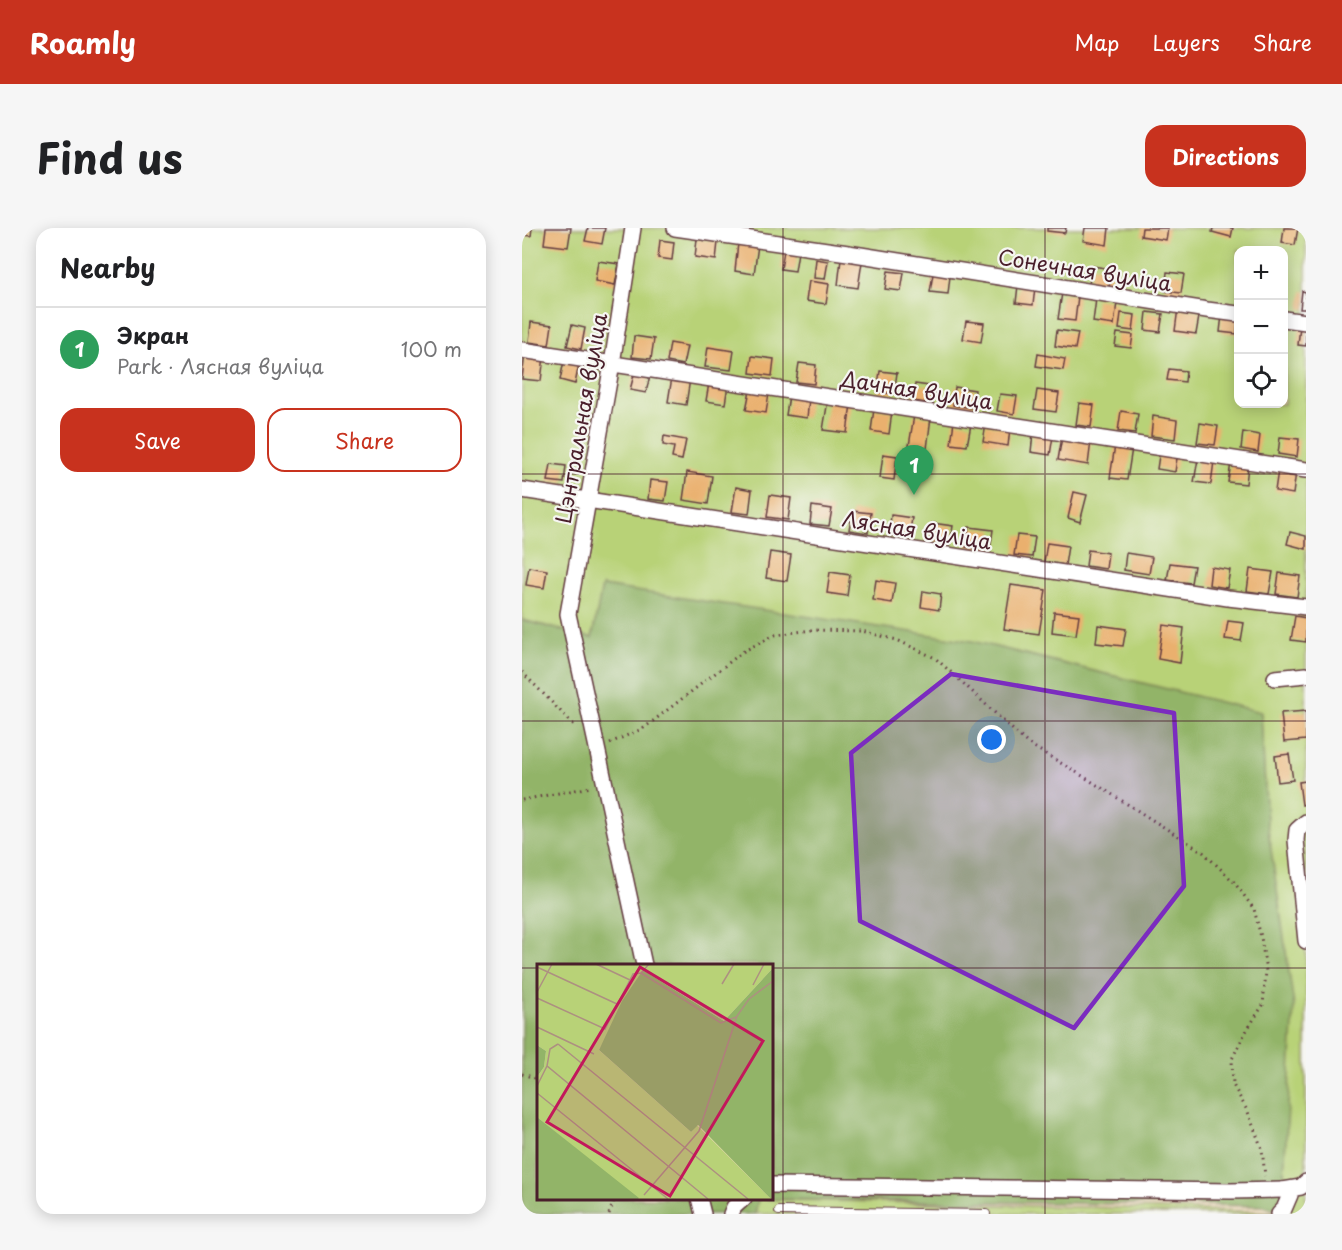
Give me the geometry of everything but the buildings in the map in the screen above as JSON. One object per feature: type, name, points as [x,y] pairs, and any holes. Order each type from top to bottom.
[{"type":"street","name":"Цэнтральная вуліца","points":[[597,749],[568,614],[612,364],[633,228]]},
{"type":"street","name":"Сонечная вуліца","points":[[675,228],[1234,313]]},
{"type":"street","points":[[1288,320],[1306,322]]},
{"type":"street","name":"Дачная вуліца","points":[[522,350],[1306,470]]},
{"type":"street","name":"Лясная вуліца","points":[[522,490],[1228,598],[1306,607]]},
{"type":"street","points":[[1275,678],[1306,675]]},
{"type":"street","points":[[597,749],[644,964]]},
{"type":"street","points":[[1306,822],[1297,830],[1296,840],[1306,940]]},
{"type":"street","points":[[772,1185],[1231,1191],[1283,1190],[1301,1187],[1306,1182]]},
{"type":"street","points":[[1279,1214],[1284,1209],[1290,1195],[1283,1190]]},
{"type":"street","points":[[699,1199],[703,1214]]},
{"type":"street","points":[[731,1214],[742,1199]]},
{"type":"lane","points":[[779,1211],[986,1214]]},
{"type":"path","points":[[522,672],[597,749],[644,729],[744,651],[775,635],[811,630],[862,631],[897,640],[935,658],[1028,743],[1203,852],[1234,882],[1254,909],[1266,971],[1263,1005],[1232,1059],[1233,1085],[1248,1112],[1262,1149],[1267,1190]]},
{"type":"path","points":[[522,800],[605,784]]},
{"type":"path","points":[[522,1074],[537,1079]]},
{"type":"path","points":[[609,1214],[614,1199]]},
{"type":"highlighted area","points":[[951,674],[1174,713],[1184,886],[1074,1028],[860,921],[851,753]]},
{"type":"green space","points":[[522,228],[1306,228],[1306,1214],[755,1214],[758,1199],[1284,1212],[603,586],[592,638],[522,620]]},
{"type":"green space","points":[[602,586],[972,641],[1261,712],[1267,822],[1294,1006],[1283,1190],[1285,1213],[1263,1206],[758,1199],[755,1214],[522,1214],[522,620],[592,638]]},
{"type":"place","name":"Экран","points":[[914,495]]}]
